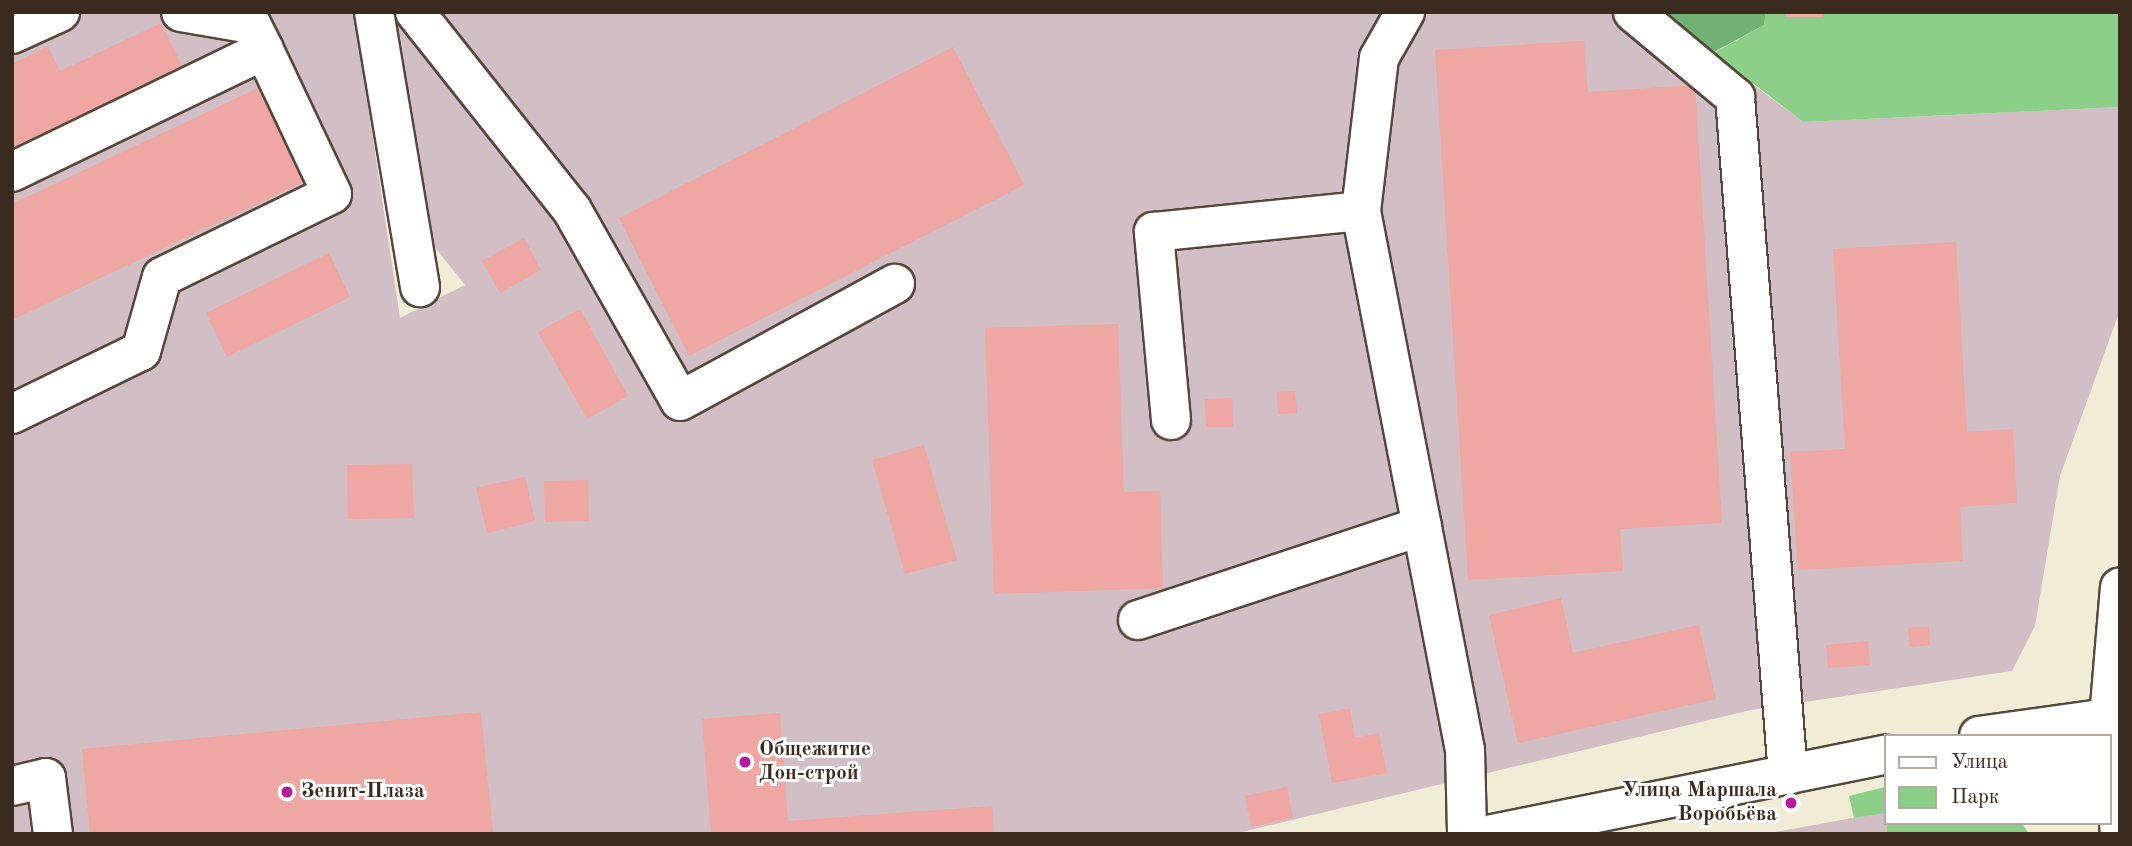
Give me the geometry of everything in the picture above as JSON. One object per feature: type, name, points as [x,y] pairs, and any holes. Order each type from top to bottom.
[{"type":"street","points":[[12,34],[60,12]]},
{"type":"street","points":[[12,414],[141,351],[162,277],[332,194],[251,24],[181,12]]},
{"type":"street","points":[[374,12],[420,287]]},
{"type":"street","points":[[415,12],[572,210],[680,401],[895,285]]},
{"type":"street","points":[[1405,12],[1379,58],[1361,211],[1465,750],[1467,834]]},
{"type":"street","points":[[1633,12],[1735,97],[1788,775]]},
{"type":"street","points":[[12,172],[264,50]]},
{"type":"street","points":[[1171,421],[1154,232],[1361,211]]},
{"type":"street","points":[[1138,620],[1422,526]]},
{"type":"street","points":[[2111,734],[2109,718],[2120,587]]},
{"type":"street","points":[[1993,734],[2109,718]]},
{"type":"street","points":[[2111,739],[2120,834]]},
{"type":"street","points":[[1492,834],[1884,755]]},
{"type":"street","points":[[12,786],[46,778],[53,834]]},
{"type":"shaded area","points":[[12,12],[354,12],[400,318],[465,285],[418,226],[382,12],[1657,12],[1803,122],[2120,107],[2120,310],[2060,476],[2035,626],[2012,671],[1751,710],[1233,834],[12,834]]},
{"type":"shaded area","points":[[1884,812],[1887,834],[1764,834]]},
{"type":"green space","points":[[1657,12],[1766,12],[1764,25],[1714,52]]},
{"type":"green space","points":[[1766,12],[2120,12],[2120,107],[1803,122],[1714,53],[1764,25]]},
{"type":"green space","points":[[1884,787],[1884,813],[1854,818],[1849,796]]},
{"type":"green space","points":[[1886,825],[2023,825],[2029,834],[1887,834]]},
{"type":"building","points":[[1785,12],[1823,12],[1823,17],[1785,17]]},
{"type":"building","points":[[161,23],[182,66],[12,148],[12,64],[48,46],[60,71]]},
{"type":"building","points":[[1584,41],[1588,92],[1695,85],[1722,523],[1620,529],[1623,571],[1468,580],[1435,50]]},
{"type":"building","points":[[953,47],[1024,185],[689,356],[619,218]]},
{"type":"building","points":[[269,83],[314,177],[12,320],[12,204]]},
{"type":"building","points":[[524,238],[541,270],[500,293],[482,261]]},
{"type":"building","points":[[1956,242],[1967,432],[2013,429],[2017,503],[1960,507],[1963,561],[1798,570],[1790,452],[1845,449],[1833,249]]},
{"type":"building","points":[[329,253],[350,297],[227,357],[206,313]]},
{"type":"building","points":[[580,309],[628,396],[587,419],[538,332]]},
{"type":"building","points":[[1118,324],[1124,492],[1160,491],[1163,588],[994,594],[985,328]]},
{"type":"building","points":[[1295,391],[1297,413],[1278,414],[1277,392]]},
{"type":"building","points":[[1232,398],[1233,427],[1206,427],[1205,399]]},
{"type":"building","points":[[924,445],[957,560],[905,574],[872,460]]},
{"type":"building","points":[[412,464],[414,518],[348,519],[347,465]]},
{"type":"building","points":[[525,477],[535,521],[487,533],[476,488]]},
{"type":"building","points":[[588,480],[589,521],[545,522],[544,481]]},
{"type":"building","points":[[1561,598],[1573,653],[1699,625],[1716,699],[1518,743],[1489,615]]},
{"type":"building","points":[[1929,627],[1930,645],[1910,647],[1908,628]]},
{"type":"building","points":[[1868,641],[1870,665],[1828,668],[1826,645]]},
{"type":"building","points":[[1350,708],[1355,738],[1379,733],[1387,773],[1332,783],[1319,714]]},
{"type":"building","name":"Зенит-Плаза","points":[[481,712],[493,834],[90,834],[82,749]]},
{"type":"building","name":"Общежитие Дон-строй","points":[[780,713],[788,821],[992,806],[994,834],[711,834],[702,719]]},
{"type":"building","points":[[1287,787],[1293,818],[1251,827],[1245,796]]},
{"type":"place","name":"Общежитие Дон-строй","points":[[745,762]]},
{"type":"place","name":"Зенит-Плаза","points":[[287,792]]},
{"type":"place","name":"Улица Маршала Воробьёва","points":[[1791,803]]}]
